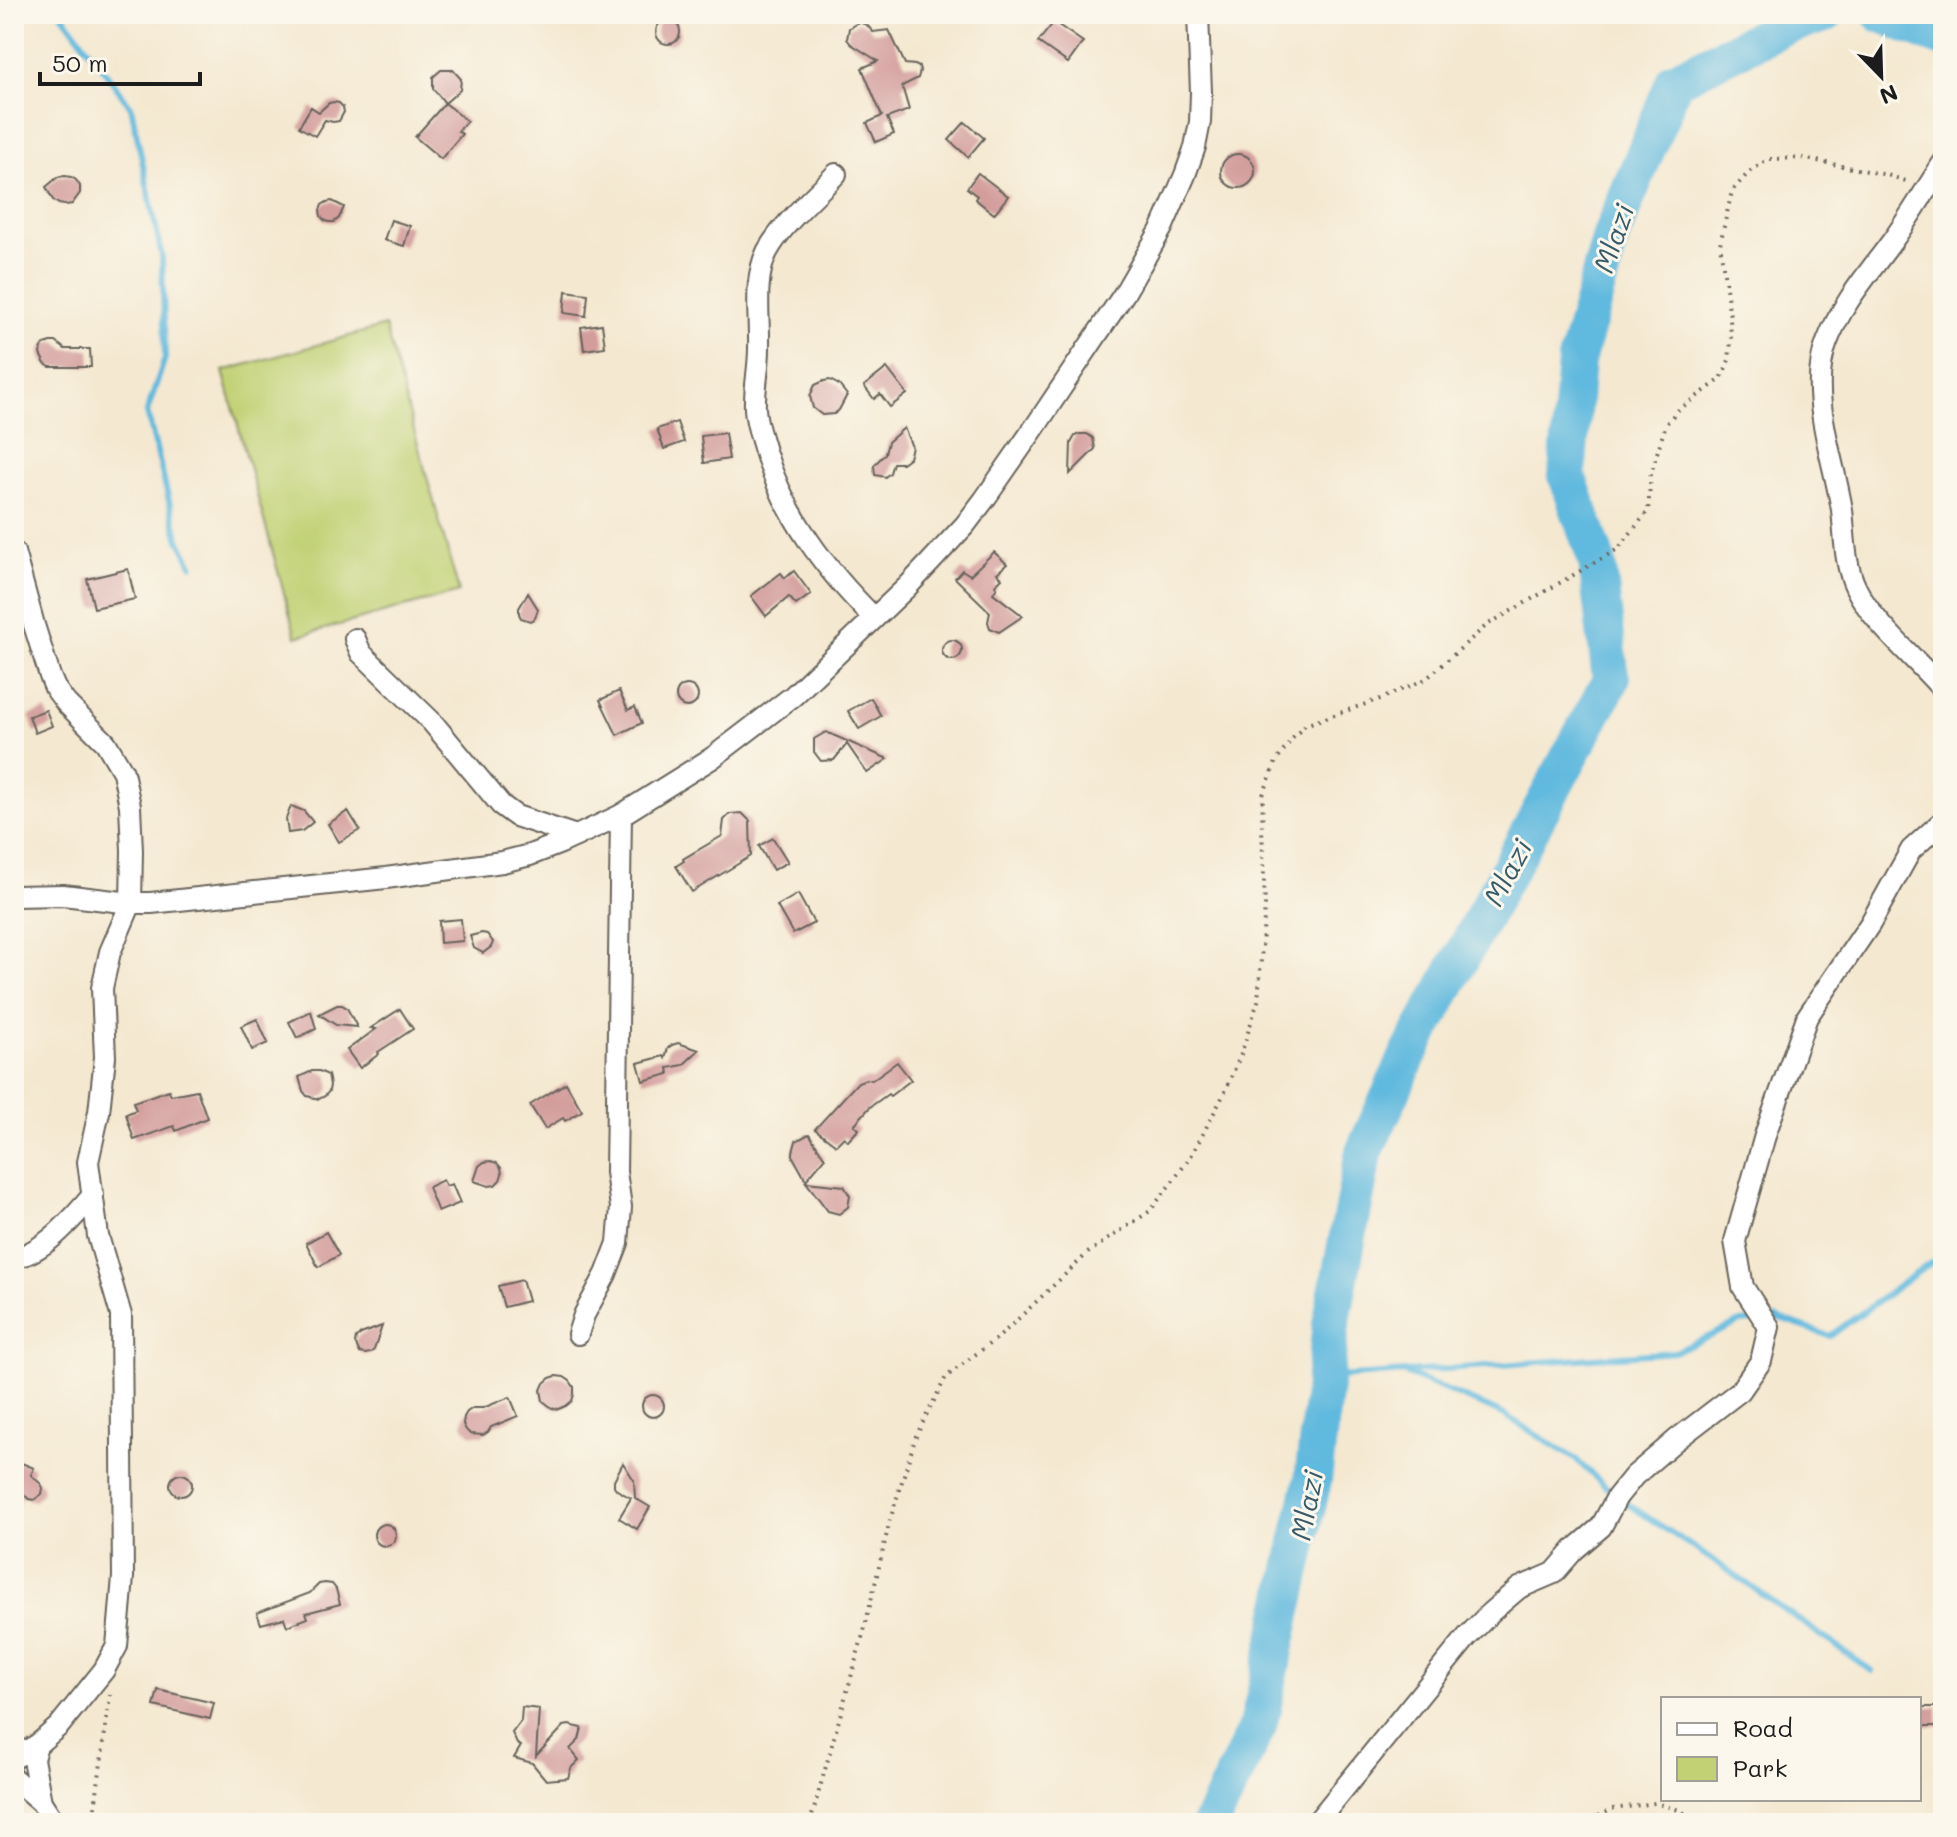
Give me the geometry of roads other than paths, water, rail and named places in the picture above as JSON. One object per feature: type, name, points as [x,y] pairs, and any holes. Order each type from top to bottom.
[{"type":"street","points":[[14,896],[63,895],[131,903],[177,901],[502,862],[530,855],[621,815],[712,758],[793,696],[939,553],[984,500],[1124,294],[1162,228],[1195,147],[1200,122],[1198,14]]},
{"type":"street","points":[[1943,163],[1894,239],[1855,288],[1827,340],[1820,372],[1822,408],[1855,588],[1882,624],[1943,690]]},
{"type":"street","points":[[836,174],[778,236],[762,265],[755,413],[769,463],[796,522],[819,557],[874,618]]},
{"type":"street","points":[[14,552],[55,688],[106,743],[123,772],[130,806],[132,851],[131,903],[110,952],[102,988],[105,1057],[99,1112],[88,1162],[98,1236],[121,1315],[123,1577],[117,1646],[104,1670],[59,1726],[37,1745],[14,1758]]},
{"type":"street","points":[[355,639],[361,653],[432,722],[501,805],[516,816],[576,836]]},
{"type":"street","points":[[578,1334],[618,1243],[621,1207],[616,1172],[621,815]]},
{"type":"street","points":[[1316,1823],[1447,1661],[1491,1612],[1519,1588],[1554,1573],[1574,1550],[1601,1527],[1617,1497],[1634,1476],[1740,1391],[1761,1361],[1769,1327],[1743,1287],[1735,1241],[1766,1132],[1807,1017],[1870,924],[1911,850],[1943,821]]},
{"type":"street","points":[[14,1258],[24,1256],[62,1231],[93,1195]]},
{"type":"street","points":[[37,1745],[33,1759],[41,1802]]},
{"type":"street","points":[[14,1779],[41,1802],[55,1823]]},
{"type":"waterway","points":[[62,14],[131,107],[162,257],[165,358],[147,412],[178,537],[192,565]]},
{"type":"waterway","points":[[1760,14],[1782,27]]},
{"type":"waterway","name":"Mlazi","points":[[1211,1823],[1258,1726],[1313,1480],[1331,1324],[1364,1152],[1408,1056],[1611,680],[1597,561],[1567,476],[1576,361],[1612,233],[1675,80],[1782,27],[1825,14]]},
{"type":"waterway","name":"Mlazi","points":[[1881,14],[1943,39]]},
{"type":"waterway","points":[[1770,1319],[1777,1318],[1830,1336],[1943,1257]]},
{"type":"waterway","points":[[1325,1378],[1675,1352],[1741,1322],[1759,1320]]},
{"type":"waterway","points":[[1405,1373],[1503,1414],[1575,1459],[1617,1497],[1872,1671]]}]
